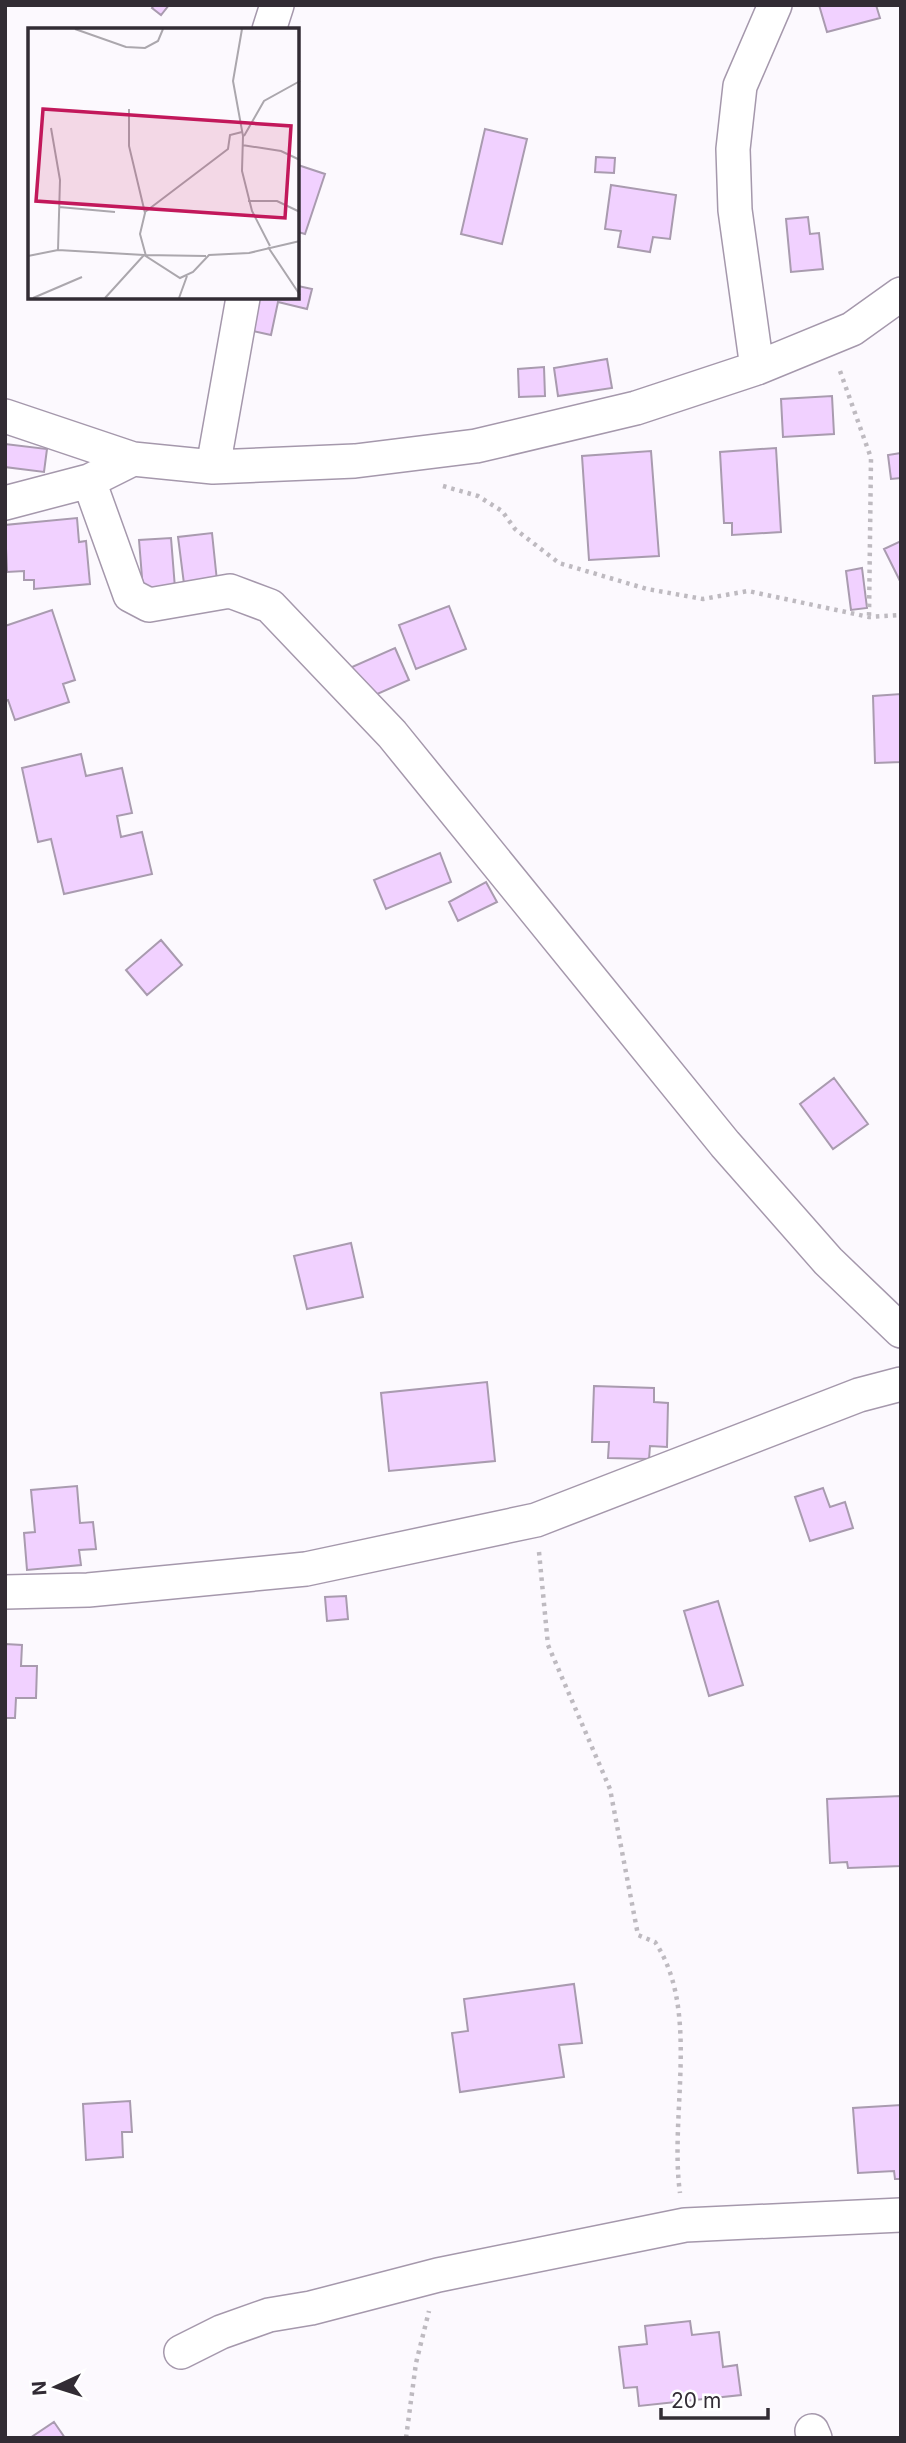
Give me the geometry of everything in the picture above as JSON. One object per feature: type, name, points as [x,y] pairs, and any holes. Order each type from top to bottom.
[{"type":"street","points":[[270,28],[277,5]]},
{"type":"street","points":[[757,368],[735,210],[733,149],[740,86],[775,5]]},
{"type":"street","points":[[5,416],[133,459],[213,467],[355,461],[476,446],[636,408],[757,368],[852,329],[901,294]]},
{"type":"street","points":[[213,467],[243,299]]},
{"type":"street","points":[[5,503],[89,481],[133,459]]},
{"type":"street","points":[[89,481],[130,595],[149,605],[230,591],[270,606],[392,734],[725,1144],[828,1261],[901,1332]]},
{"type":"street","points":[[5,1592],[88,1590],[306,1569],[536,1520],[859,1395],[901,1384]]},
{"type":"street","points":[[181,2352],[221,2332],[269,2315],[311,2308],[438,2275],[685,2225],[901,2215]]},
{"type":"path","points":[[828,339],[871,458],[869,617]]},
{"type":"path","points":[[441,486],[478,496],[502,511],[515,529],[559,562],[647,589],[703,599],[748,591],[869,617],[901,615]]},
{"type":"path","points":[[536,1520],[548,1646],[610,1789],[638,1936],[655,1942],[675,1986],[680,2020],[675,2161],[685,2225]]},
{"type":"path","points":[[406,2438],[416,2363],[438,2275]]},
{"type":"building","points":[[154,5],[169,5],[161,15],[152,8]]},
{"type":"building","points":[[819,5],[876,5],[880,18],[827,32]]},
{"type":"building","points":[[485,129],[527,139],[502,244],[461,234]]},
{"type":"building","points":[[596,157],[615,158],[614,173],[595,172]]},
{"type":"building","points":[[299,165],[325,174],[305,234],[299,232]]},
{"type":"building","points":[[611,185],[676,195],[670,239],[653,237],[650,252],[618,247],[621,231],[605,229]]},
{"type":"building","points":[[808,217],[810,234],[819,233],[823,269],[791,272],[786,219]]},
{"type":"building","points":[[299,286],[312,289],[307,309],[278,302],[271,335],[248,330],[255,299],[299,299]]},
{"type":"building","points":[[607,359],[612,388],[558,396],[554,368]]},
{"type":"building","points":[[544,367],[545,396],[519,397],[518,369]]},
{"type":"building","points":[[832,396],[834,434],[783,437],[781,399]]},
{"type":"building","points":[[5,444],[47,449],[44,472],[5,467]]},
{"type":"building","points":[[776,448],[781,532],[732,535],[732,523],[724,523],[720,452]]},
{"type":"building","points":[[651,451],[659,556],[589,560],[582,456]]},
{"type":"building","points":[[901,453],[901,478],[891,479],[888,455]]},
{"type":"building","points":[[77,518],[79,542],[86,541],[90,584],[34,589],[34,580],[24,580],[24,571],[7,572],[5,525]]},
{"type":"building","points":[[212,533],[217,581],[184,584],[178,537]]},
{"type":"building","points":[[171,538],[175,588],[143,590],[139,540]]},
{"type":"building","points":[[901,541],[901,583],[884,549]]},
{"type":"building","points":[[862,568],[867,608],[851,610],[846,571]]},
{"type":"building","points":[[449,606],[466,649],[416,669],[399,625]]},
{"type":"building","points":[[52,610],[75,680],[63,684],[69,702],[15,720],[8,700],[5,701],[5,626]]},
{"type":"building","points":[[395,648],[409,680],[366,699],[352,667]]},
{"type":"building","points":[[901,694],[901,762],[875,763],[873,696]]},
{"type":"building","points":[[81,754],[86,776],[122,768],[132,813],[117,816],[121,837],[142,832],[152,874],[64,894],[51,839],[38,842],[22,768]]},
{"type":"building","points":[[440,853],[451,882],[386,909],[374,880]]},
{"type":"building","points":[[486,882],[497,902],[458,921],[449,902]]},
{"type":"building","points":[[161,940],[182,965],[147,995],[126,970]]},
{"type":"building","points":[[834,1078],[868,1124],[833,1149],[800,1104]]},
{"type":"building","points":[[351,1243],[363,1297],[307,1309],[294,1256]]},
{"type":"building","points":[[487,1382],[495,1461],[389,1471],[381,1393]]},
{"type":"building","points":[[594,1386],[654,1388],[654,1402],[668,1403],[667,1447],[650,1446],[649,1459],[608,1458],[609,1442],[592,1442]]},
{"type":"building","points":[[77,1486],[80,1523],[93,1522],[96,1549],[79,1550],[81,1565],[27,1570],[24,1533],[35,1532],[31,1490]]},
{"type":"building","points":[[823,1488],[830,1507],[845,1502],[853,1528],[810,1541],[795,1497]]},
{"type":"building","points":[[346,1596],[348,1619],[327,1621],[325,1597]]},
{"type":"building","points":[[718,1601],[743,1685],[709,1696],[684,1611]]},
{"type":"building","points":[[5,1644],[22,1645],[21,1666],[37,1666],[36,1698],[16,1698],[15,1718],[5,1718]]},
{"type":"building","points":[[901,1796],[901,1866],[848,1868],[847,1862],[830,1863],[827,1799]]},
{"type":"building","points":[[574,1984],[582,2043],[559,2045],[564,2077],[460,2092],[452,2033],[468,2031],[464,1999]]},
{"type":"building","points":[[130,2101],[132,2132],[122,2132],[123,2157],[86,2160],[83,2104]]},
{"type":"building","points":[[901,2105],[901,2179],[895,2179],[894,2171],[858,2173],[853,2108]]},
{"type":"building","points":[[690,2321],[692,2335],[719,2332],[723,2367],[737,2365],[741,2395],[639,2406],[637,2387],[624,2388],[619,2347],[647,2344],[645,2326]]},
{"type":"building","points":[[54,2422],[65,2438],[30,2438]]}]
